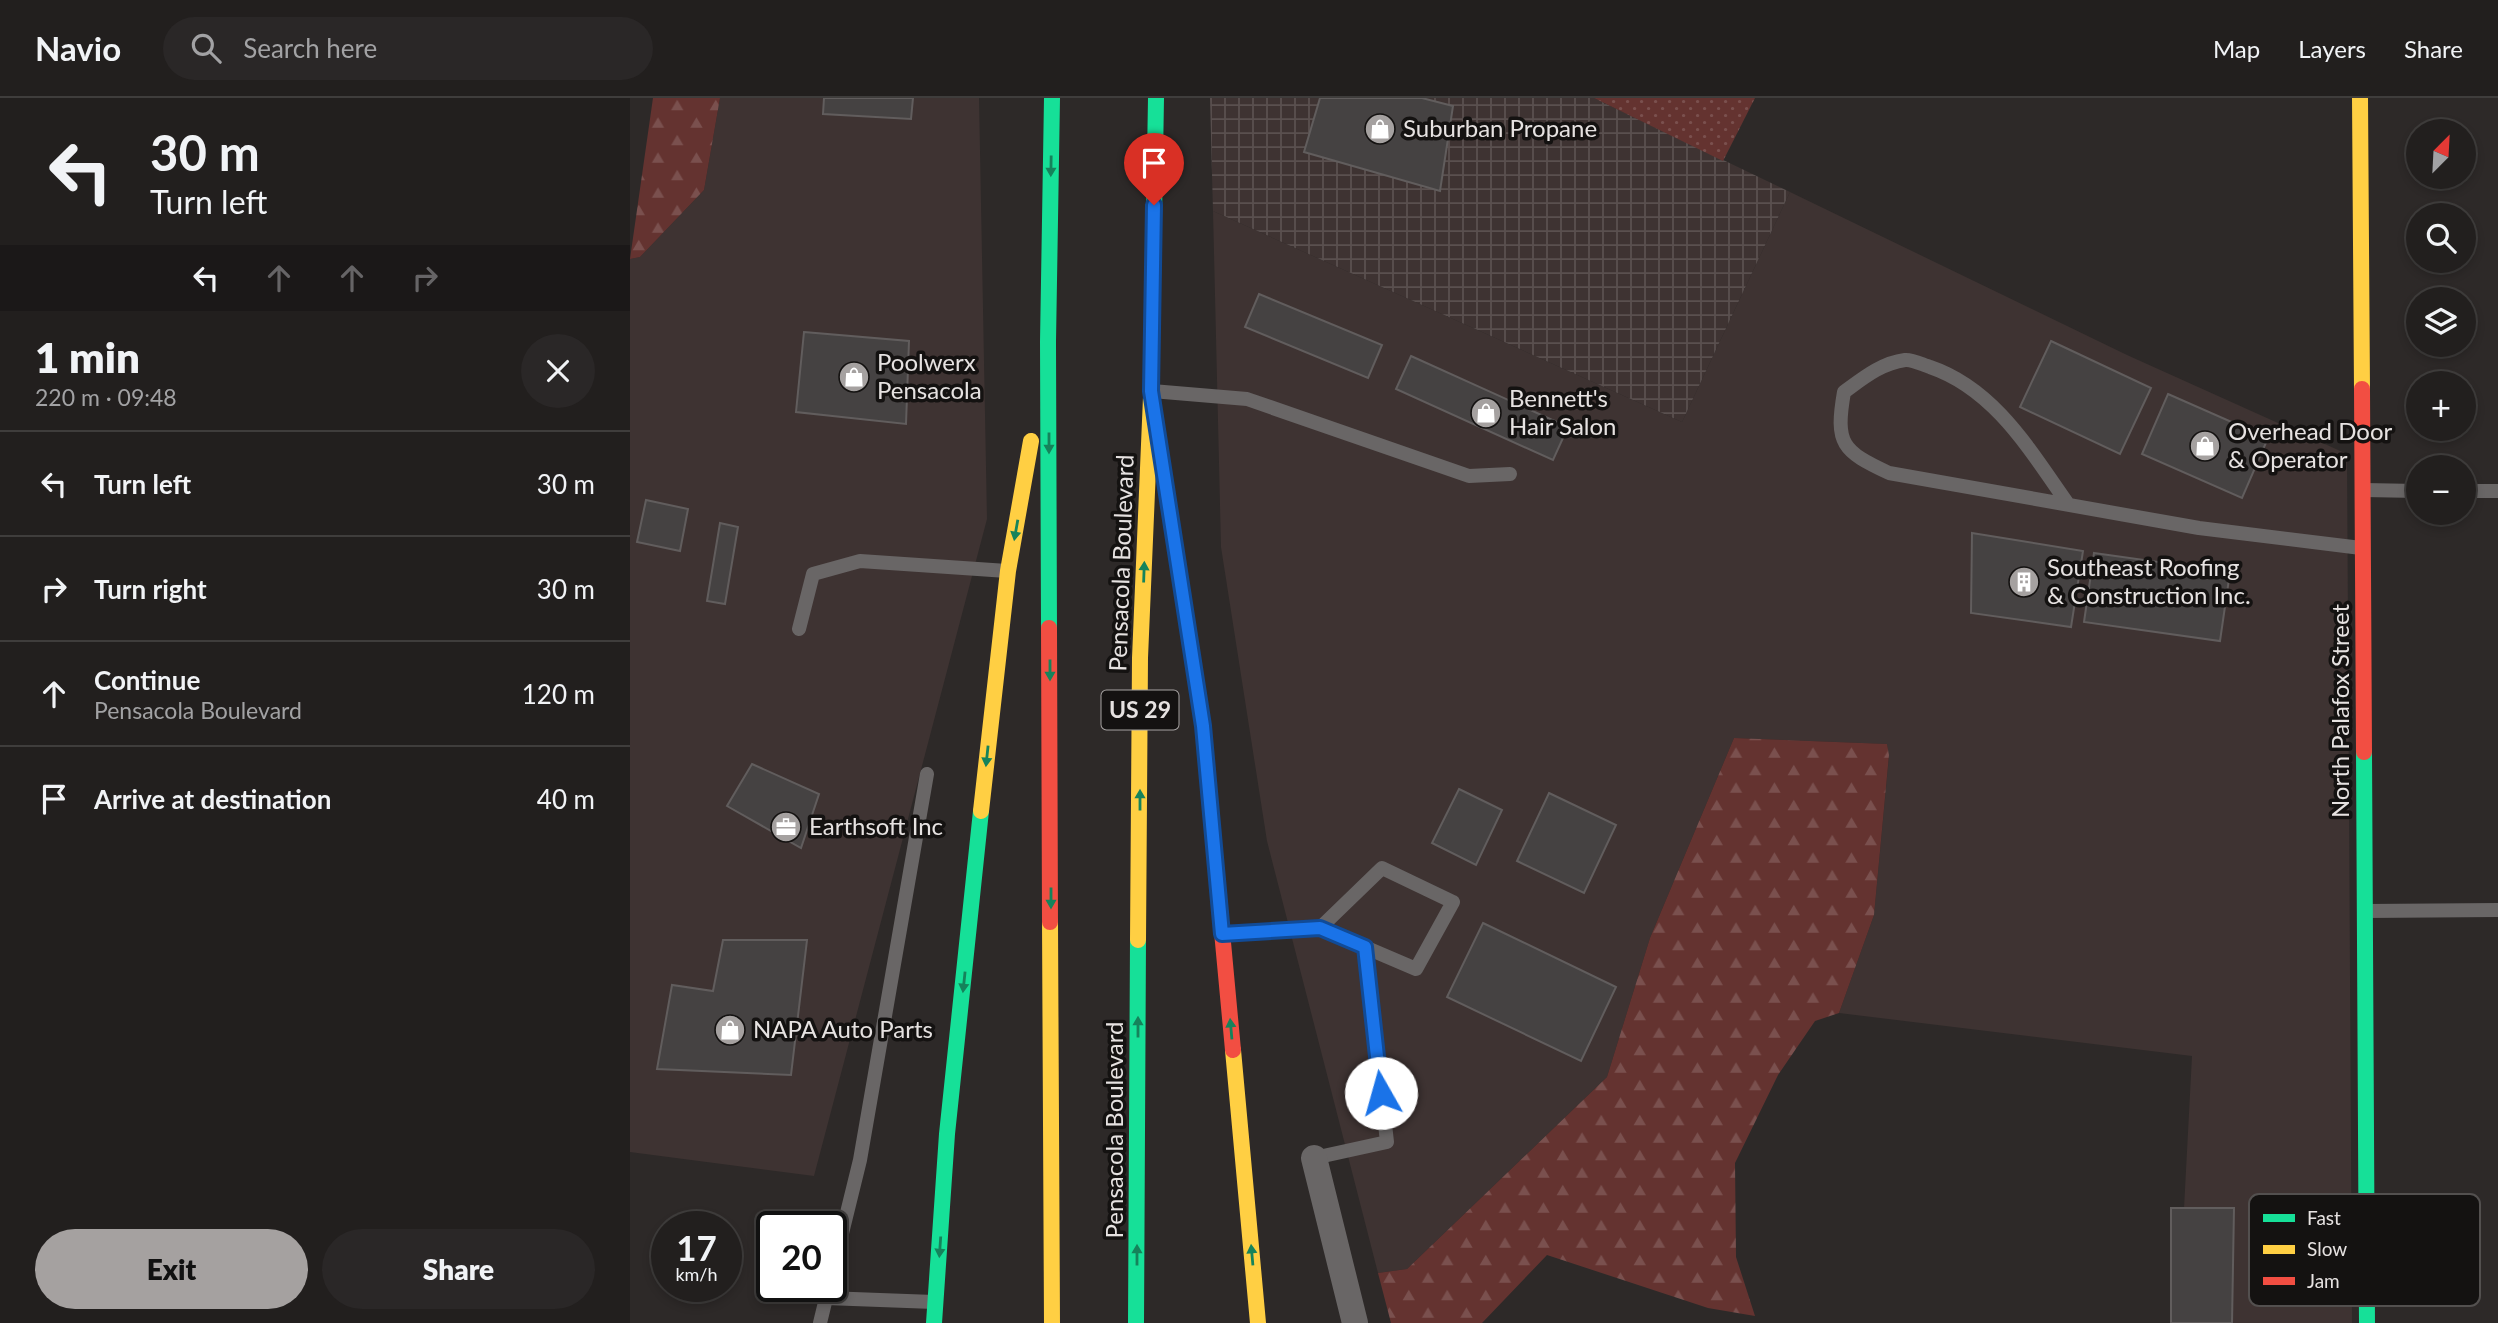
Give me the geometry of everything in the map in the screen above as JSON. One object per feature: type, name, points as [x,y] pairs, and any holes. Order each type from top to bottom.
[{"type":"main road","points":[[1052,98],[1048,342],[1052,1323]]},
{"type":"main road","name":"Pensacola Boulevard","points":[[1136,1323],[1140,658],[1151,391],[1156,98]]},
{"type":"main road","name":"North Palafox Street","points":[[2360,98],[2366,1194]]},
{"type":"main road","points":[[934,1323],[947,1135],[1009,571],[1048,342]]},
{"type":"main road","points":[[1151,391],[1203,726],[1258,1323]]},
{"type":"street","points":[[1314,1158],[1355,1323]]},
{"type":"lane","points":[[2068,504],[2009,422],[1969,388],[1941,371],[1907,359],[1877,368],[1844,392],[1838,424],[1846,446],[1862,460],[1889,472],[2199,528],[2363,549]]},
{"type":"lane","points":[[1151,391],[1247,399],[1469,476],[1510,474]]},
{"type":"lane","points":[[2362,490],[2406,491]]},
{"type":"lane","points":[[2476,491],[2498,491]]},
{"type":"lane","points":[[799,629],[813,574],[860,561],[1009,571]]},
{"type":"lane","points":[[847,1213],[860,1160],[928,774]]},
{"type":"lane","points":[[1222,934],[1320,928],[1416,969],[1453,902],[1382,868],[1320,928]]},
{"type":"lane","points":[[2364,911],[2498,910]]},
{"type":"lane","points":[[1314,1158],[1387,1142],[1365,947]]},
{"type":"lane","points":[[847,1294],[936,1302]]},
{"type":"lane","points":[[820,1323],[825,1302]]},
{"type":"shaded area","points":[[720,98],[979,98],[987,519],[814,1176],[630,1152],[630,259],[640,257],[704,190]]},
{"type":"shaded area","points":[[1210,98],[1594,98],[1790,192],[1682,422],[1213,211]]},
{"type":"shaded area","points":[[1790,192],[2127,355],[2347,454],[2351,1194],[2249,1194],[2249,1306],[2352,1306],[2352,1323],[2178,1323],[2192,1056],[1839,1013],[1874,915],[1889,756],[1887,744],[1734,738],[1650,938],[1607,1077],[1407,1269],[1378,1273],[1267,841],[1221,547],[1213,211],[1682,422]]},
{"type":"green space","points":[[653,98],[720,98],[704,190],[640,257],[630,259]]},
{"type":"green space","points":[[1594,98],[1755,98],[1723,161]]},
{"type":"green space","points":[[1734,738],[1887,744],[1889,755],[1874,915],[1839,1013],[1815,1021],[1778,1075],[1735,1163],[1736,1257],[1755,1316],[1708,1308],[1547,1255],[1482,1323],[1391,1323],[1378,1273],[1407,1269],[1607,1077],[1650,938]]},
{"type":"building","points":[[824,98],[913,98],[911,119],[823,114]]},
{"type":"building","name":"Suburban Propane","points":[[1320,98],[1422,98],[1453,106],[1440,191],[1304,152]]},
{"type":"building","points":[[1259,294],[1382,345],[1368,378],[1245,327]]},
{"type":"building","name":"Poolwerx Pensacola","points":[[804,332],[909,341],[906,424],[796,412]]},
{"type":"building","points":[[2051,341],[2151,388],[2120,454],[2020,407]]},
{"type":"building","points":[[1411,356],[1568,427],[1553,460],[1396,389]]},
{"type":"building","name":"Overhead Door & Operator","points":[[2168,394],[2268,438],[2242,498],[2142,454]]},
{"type":"building","points":[[646,500],[688,509],[680,551],[637,542]]},
{"type":"building","points":[[720,523],[738,527],[725,604],[707,601]]},
{"type":"building","name":"Southeast Roofing & Construction Inc.","points":[[1972,533],[2083,551],[2071,627],[1971,613]]},
{"type":"building","points":[[2094,553],[2230,572],[2220,641],[2084,622]]},
{"type":"building","name":"Earthsoft Inc","points":[[752,764],[819,794],[801,848],[727,806]]},
{"type":"building","points":[[1459,789],[1502,810],[1476,865],[1432,843]]},
{"type":"building","points":[[1549,793],[1616,825],[1584,893],[1517,861]]},
{"type":"building","points":[[1483,923],[1616,987],[1581,1061],[1447,997]]},
{"type":"building","name":"NAPA Auto Parts","points":[[723,940],[807,940],[791,1075],[657,1069],[672,985],[713,991]]},
{"type":"building","points":[[2171,1208],[2234,1208],[2232,1323],[2171,1323]]},
{"type":"traffic: fast","points":[[1049,628],[1048,342],[1052,98]]},
{"type":"traffic: fast","points":[[1151,397],[1156,98]]},
{"type":"traffic: fast","points":[[2364,752],[2366,1194]]},
{"type":"traffic: fast","points":[[934,1323],[947,1134],[981,811]]},
{"type":"traffic: fast","points":[[1136,1323],[1138,940]]},
{"type":"traffic: fast","points":[[2367,1306],[2367,1323]]},
{"type":"traffic: slow","points":[[2360,98],[2362,389]]},
{"type":"traffic: slow","points":[[1138,940],[1140,658],[1151,397]]},
{"type":"traffic: slow","points":[[981,811],[1008,571],[1031,441]]},
{"type":"traffic: slow","points":[[1050,922],[1052,1323]]},
{"type":"traffic: slow","points":[[1233,1050],[1258,1323]]},
{"type":"traffic: jam","points":[[2362,389],[2364,752]]},
{"type":"traffic: jam","points":[[1165,480],[1203,727],[1233,1050]]},
{"type":"traffic: jam","points":[[1049,628],[1050,922]]},
{"type":"place","name":"Suburban Propane","points":[[1380,129]]},
{"type":"place","name":"Poolwerx Pensacola","points":[[854,377]]},
{"type":"place","name":"Bennett's Hair Salon","points":[[1486,413]]},
{"type":"place","name":"Overhead Door & Operator","points":[[2205,446]]},
{"type":"place","name":"Southeast Roofing & Construction Inc.","points":[[2024,582]]},
{"type":"place","name":"Earthsoft Inc","points":[[786,827]]},
{"type":"place","name":"NAPA Auto Parts","points":[[730,1030]]},
{"type":"route","points":[[1154,205],[1151,391],[1203,726],[1222,934],[1320,928],[1365,947],[1381,1093]]}]
